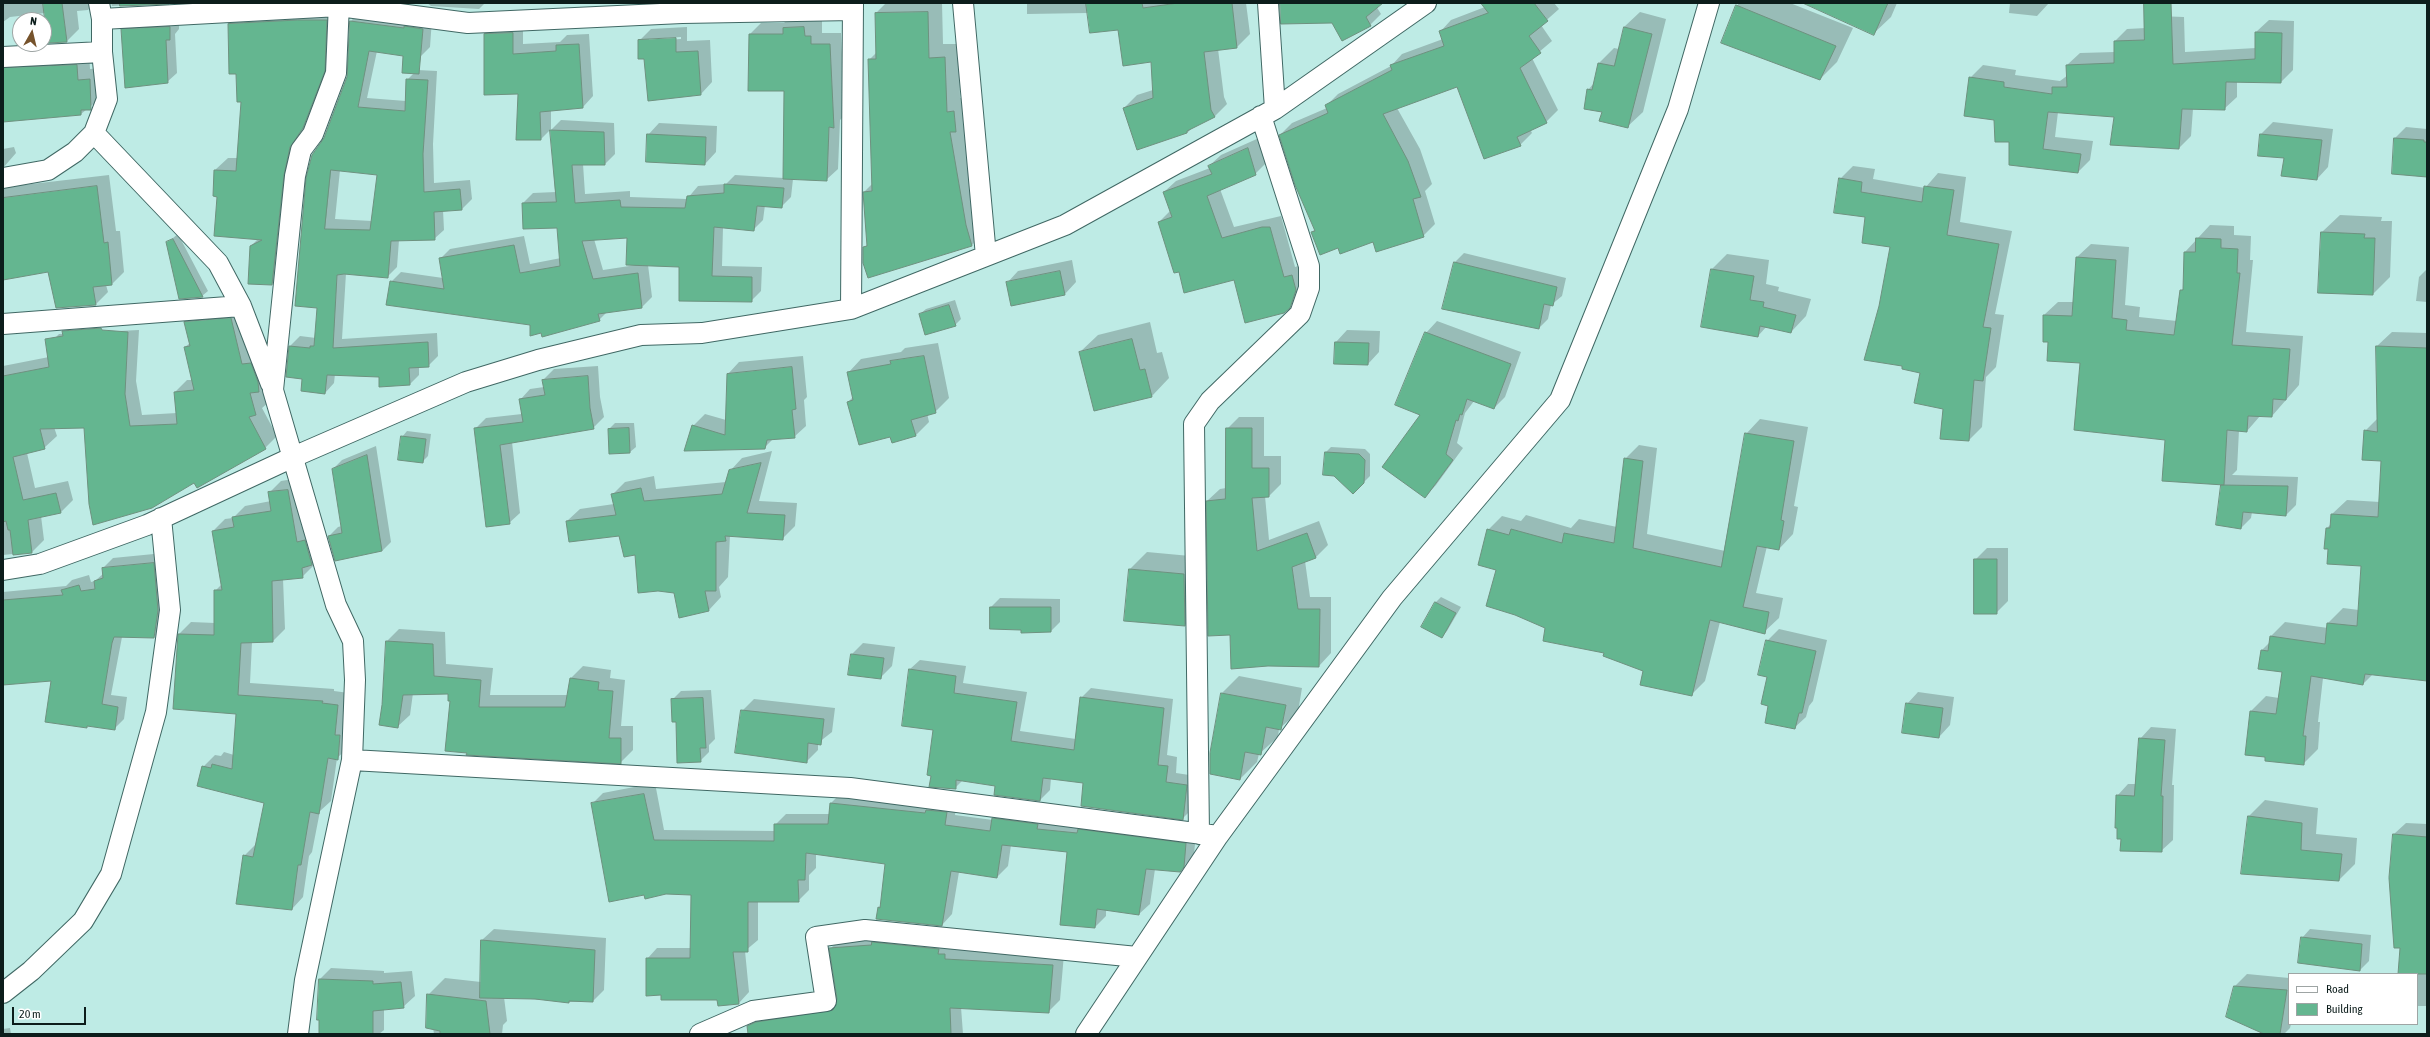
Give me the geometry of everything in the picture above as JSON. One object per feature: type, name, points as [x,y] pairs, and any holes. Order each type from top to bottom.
[{"type":"street","points":[[963,3],[986,256]]},
{"type":"street","points":[[1208,835],[1194,424],[1210,401],[1300,314],[1309,288],[1309,266],[1268,113],[1268,3]]},
{"type":"street","points":[[1086,1034],[1137,957],[1208,835],[1392,598],[1560,400],[1678,109],[1709,3]]},
{"type":"street","points":[[3,178],[48,170],[75,152],[94,133],[107,99],[102,52],[100,11],[339,4],[468,23],[853,7],[851,309]]},
{"type":"street","points":[[273,390],[295,176],[301,150],[313,134],[336,73],[339,4]]},
{"type":"street","points":[[3,570],[40,564],[161,518],[291,458],[466,382],[538,360],[640,335],[702,333],[851,309],[1065,225],[1268,113],[1421,5]]},
{"type":"street","points":[[3,57],[102,52]]},
{"type":"street","points":[[94,133],[218,263],[241,306],[273,390],[291,458],[336,605],[353,641],[355,680],[352,760],[305,980],[298,1034]]},
{"type":"street","points":[[3,324],[241,306]]},
{"type":"street","points":[[3,993],[31,971],[83,921],[111,874],[156,712],[170,610],[161,518]]},
{"type":"street","points":[[352,760],[850,788],[1208,835]]},
{"type":"street","points":[[700,1034],[754,1011],[826,1001],[816,937],[865,930],[1137,957]]},
{"type":"building","points":[[43,3],[62,3],[67,42],[52,43],[52,12],[44,12]]},
{"type":"building","points":[[120,3],[169,3],[169,4],[120,6]]},
{"type":"building","points":[[1086,3],[1142,3],[1143,8],[1178,3],[1232,3],[1237,48],[1204,52],[1211,110],[1215,117],[1187,131],[1187,133],[1137,150],[1123,108],[1153,98],[1151,62],[1123,66],[1118,30],[1090,33]]},
{"type":"building","points":[[1280,3],[1383,3],[1366,17],[1371,26],[1342,41],[1332,23],[1281,24]]},
{"type":"building","points":[[1481,3],[1534,3],[1548,21],[1529,36],[1541,53],[1520,68],[1547,123],[1517,137],[1521,146],[1484,159],[1457,87],[1383,114],[1408,161],[1421,197],[1413,199],[1424,237],[1376,252],[1373,242],[1340,254],[1338,248],[1320,255],[1311,232],[1315,231],[1295,185],[1279,135],[1328,113],[1325,105],[1392,70],[1390,65],[1444,46],[1439,31],[1488,13]]},
{"type":"building","points":[[1803,3],[1888,3],[1874,35]]},
{"type":"building","points":[[2144,3],[2171,3],[2173,64],[2255,59],[2255,32],[2282,33],[2281,83],[2226,82],[2225,110],[2182,109],[2179,149],[2110,145],[2114,117],[2048,112],[2043,149],[2081,154],[2078,173],[2009,165],[2009,142],[1995,142],[1994,120],[1964,116],[1969,77],[2004,82],[2004,87],[2052,94],[2052,87],[2067,87],[2066,65],[2114,63],[2114,41],[2144,40]]},
{"type":"building","points":[[1736,5],[1836,46],[1820,80],[1721,43]]},
{"type":"building","points":[[928,12],[929,58],[945,57],[947,112],[954,111],[956,132],[950,132],[966,225],[972,246],[868,278],[863,263],[863,247],[867,246],[863,192],[872,191],[868,59],[876,59],[875,13]]},
{"type":"building","points":[[327,20],[325,71],[303,128],[290,147],[284,175],[272,285],[248,284],[250,246],[262,240],[214,236],[217,197],[213,196],[214,170],[236,171],[241,102],[237,102],[236,74],[229,74],[228,24]]},
{"type":"building","points":[[350,21],[423,29],[419,74],[402,73],[403,56],[369,51],[358,107],[405,111],[406,79],[428,80],[423,154],[424,192],[460,189],[462,210],[434,212],[435,240],[391,241],[388,278],[344,274],[337,275],[333,348],[428,342],[429,367],[409,368],[410,385],[379,387],[379,377],[327,375],[325,394],[301,391],[302,379],[286,377],[289,346],[310,348],[310,346],[314,346],[317,308],[295,306],[306,178],[312,155],[324,138],[347,77]],"holes":[[[331,170],[377,175],[370,230],[325,229]]]},
{"type":"building","points":[[170,27],[170,40],[166,40],[168,83],[125,88],[121,29]]},
{"type":"building","points":[[804,27],[805,36],[811,36],[811,44],[830,44],[834,128],[829,127],[827,181],[783,179],[784,91],[748,91],[749,34],[783,34],[783,28]]},
{"type":"building","points":[[1624,27],[1652,34],[1628,128],[1599,121],[1602,112],[1584,109],[1587,89],[1592,90],[1598,63],[1614,66]]},
{"type":"building","points":[[513,33],[513,54],[556,51],[556,45],[579,44],[583,108],[540,112],[541,140],[516,140],[518,94],[484,95],[484,34]]},
{"type":"building","points":[[676,38],[676,52],[698,51],[701,95],[648,101],[644,59],[638,59],[638,40]]},
{"type":"building","points":[[77,65],[78,80],[90,79],[91,110],[81,110],[81,115],[3,122],[3,68]]},
{"type":"building","points":[[550,130],[604,132],[605,165],[572,165],[575,203],[620,200],[621,207],[685,208],[687,196],[724,193],[724,184],[784,188],[782,208],[757,206],[754,231],[714,227],[712,276],[752,277],[752,302],[679,301],[679,267],[626,265],[627,238],[582,241],[593,279],[638,273],[642,308],[598,314],[600,321],[542,337],[541,333],[530,336],[530,325],[386,305],[390,281],[444,289],[439,258],[514,245],[520,273],[560,266],[557,228],[523,229],[522,203],[556,202]]},
{"type":"building","points":[[647,134],[706,137],[705,165],[646,162]]},
{"type":"building","points":[[2260,134],[2322,140],[2317,180],[2281,176],[2284,158],[2258,156]]},
{"type":"building","points":[[2394,138],[2424,140],[2424,142],[2427,142],[2427,177],[2392,174]]},
{"type":"building","points":[[1248,148],[1256,175],[1207,196],[1222,238],[1262,227],[1270,227],[1284,277],[1292,275],[1296,290],[1290,308],[1284,313],[1245,323],[1234,280],[1184,293],[1179,272],[1174,273],[1158,222],[1172,217],[1163,192],[1212,174],[1208,166]]},
{"type":"building","points":[[1839,178],[1862,182],[1861,192],[1922,202],[1924,186],[1954,190],[1947,235],[1999,244],[1983,327],[1991,328],[1983,381],[1974,380],[1969,441],[1940,439],[1943,409],[1914,403],[1920,373],[1902,369],[1902,366],[1864,360],[1879,306],[1890,247],[1862,243],[1865,217],[1834,213]]},
{"type":"building","points":[[97,186],[104,243],[108,242],[112,285],[93,287],[96,305],[56,308],[48,272],[3,280],[3,198]]},
{"type":"building","points":[[2321,232],[2365,234],[2364,238],[2375,238],[2373,295],[2318,293]]},
{"type":"building","points":[[2196,238],[2221,239],[2221,248],[2238,249],[2237,273],[2240,273],[2232,345],[2290,349],[2286,400],[2273,399],[2272,417],[2248,416],[2247,432],[2227,430],[2224,485],[2162,481],[2165,440],[2074,430],[2080,363],[2047,361],[2048,342],[2043,342],[2043,315],[2072,316],[2076,257],[2116,260],[2112,318],[2127,320],[2126,330],[2174,335],[2180,290],[2183,290],[2184,252],[2195,252]]},
{"type":"building","points":[[173,239],[203,297],[179,299],[166,242]]},
{"type":"building","points":[[1454,262],[1557,287],[1553,306],[1544,304],[1539,329],[1442,309]]},
{"type":"building","points":[[1711,269],[1754,276],[1750,300],[1764,302],[1763,307],[1796,315],[1791,333],[1760,326],[1758,337],[1701,327]]},
{"type":"building","points":[[1060,271],[1065,295],[1011,306],[1006,282]]},
{"type":"building","points":[[949,305],[956,326],[925,335],[919,314]]},
{"type":"building","points":[[231,318],[242,364],[251,363],[258,382],[259,392],[250,393],[256,415],[249,417],[266,449],[197,488],[194,483],[152,508],[93,525],[89,504],[84,428],[40,429],[45,449],[13,457],[23,500],[56,493],[61,513],[28,520],[32,553],[13,555],[10,530],[8,530],[6,521],[3,522],[3,376],[49,367],[45,339],[63,336],[62,331],[101,328],[102,330],[128,332],[125,394],[130,426],[177,424],[174,392],[194,390],[184,347],[190,346],[184,322]]},
{"type":"building","points":[[1425,332],[1511,364],[1494,409],[1467,399],[1462,415],[1460,414],[1458,421],[1456,420],[1446,454],[1453,460],[1425,498],[1382,467],[1420,415],[1395,405]]},
{"type":"building","points":[[1132,339],[1140,370],[1145,369],[1152,397],[1094,411],[1079,352]]},
{"type":"building","points":[[1335,342],[1369,343],[1368,365],[1334,364]]},
{"type":"building","points":[[2376,346],[2427,348],[2427,681],[2365,674],[2363,685],[2311,676],[2303,736],[2306,736],[2304,765],[2265,761],[2265,757],[2245,755],[2250,711],[2276,714],[2282,672],[2258,669],[2261,650],[2268,651],[2270,636],[2325,644],[2327,623],[2357,626],[2361,566],[2327,564],[2328,549],[2324,549],[2326,528],[2330,528],[2331,514],[2378,517],[2381,461],[2362,460],[2364,430],[2377,432]]},
{"type":"building","points":[[924,356],[936,413],[911,420],[916,436],[892,443],[890,437],[859,445],[847,402],[853,400],[847,372],[891,364],[890,361]]},
{"type":"building","points":[[792,367],[796,409],[792,410],[795,438],[767,440],[765,449],[684,451],[692,425],[725,435],[727,374]]},
{"type":"building","points":[[588,376],[590,408],[594,429],[500,445],[510,524],[486,527],[474,428],[523,422],[519,399],[545,395],[542,380]]},
{"type":"building","points":[[629,428],[630,453],[609,454],[608,429]]},
{"type":"building","points":[[1226,428],[1252,428],[1252,468],[1269,468],[1269,497],[1252,498],[1257,551],[1307,533],[1316,558],[1292,567],[1298,609],[1320,609],[1319,667],[1268,666],[1231,669],[1230,635],[1208,636],[1206,501],[1225,499]]},
{"type":"building","points":[[1745,433],[1794,441],[1781,520],[1784,521],[1779,550],[1757,546],[1743,607],[1769,612],[1765,634],[1710,620],[1692,696],[1640,685],[1643,671],[1603,656],[1604,653],[1543,641],[1545,628],[1515,615],[1486,606],[1496,570],[1478,565],[1487,529],[1509,535],[1511,529],[1562,543],[1564,533],[1614,543],[1624,458],[1643,461],[1633,548],[1721,567]]},
{"type":"building","points":[[401,436],[426,439],[423,463],[398,460]]},
{"type":"building","points":[[1325,452],[1359,454],[1365,460],[1364,483],[1353,494],[1334,476],[1323,475]]},
{"type":"building","points":[[367,455],[382,551],[335,561],[328,536],[342,533],[332,469]]},
{"type":"building","points":[[761,463],[747,513],[785,515],[783,540],[725,536],[726,541],[716,542],[716,591],[705,591],[709,611],[679,618],[674,593],[658,591],[638,593],[635,555],[624,557],[619,536],[569,542],[566,521],[616,515],[611,494],[641,488],[644,501],[722,494],[729,470]]},
{"type":"building","points":[[2221,485],[2288,486],[2286,516],[2243,512],[2241,529],[2216,525]]},
{"type":"building","points":[[288,490],[297,542],[305,540],[312,565],[302,568],[303,578],[272,581],[273,642],[241,643],[238,695],[323,701],[322,703],[338,705],[335,735],[340,735],[338,760],[328,758],[319,814],[310,812],[301,865],[298,865],[292,910],[236,904],[243,855],[253,857],[264,803],[197,786],[202,766],[211,768],[212,764],[232,769],[236,714],[173,709],[178,634],[214,635],[214,590],[222,590],[212,531],[234,527],[232,517],[271,511],[268,492]]},
{"type":"building","points":[[1974,559],[1997,559],[1997,614],[1974,614]]},
{"type":"building","points":[[154,563],[158,610],[154,638],[114,637],[112,643],[102,704],[118,707],[115,730],[45,722],[51,681],[3,685],[3,600],[63,595],[61,590],[79,585],[81,591],[95,589],[94,581],[103,578],[102,568]]},
{"type":"building","points":[[1129,569],[1184,574],[1185,626],[1124,621]]},
{"type":"building","points":[[1435,602],[1456,613],[1442,638],[1421,627]]},
{"type":"building","points":[[990,607],[1051,607],[1051,632],[1021,633],[1021,630],[990,629]]},
{"type":"building","points":[[1766,640],[1816,651],[1802,713],[1799,713],[1795,729],[1765,723],[1768,706],[1761,704],[1767,677],[1758,675]]},
{"type":"building","points":[[386,641],[433,644],[434,676],[481,680],[479,707],[565,707],[570,678],[599,682],[598,690],[613,691],[609,738],[621,738],[621,764],[466,755],[467,753],[445,751],[450,701],[448,701],[448,694],[403,695],[398,728],[379,725],[382,705]]},
{"type":"building","points":[[851,654],[884,658],[881,679],[848,675]]},
{"type":"building","points":[[909,669],[956,676],[954,693],[1017,702],[1011,741],[1074,750],[1080,697],[1164,708],[1158,765],[1168,766],[1166,782],[1187,785],[1183,820],[1081,806],[1083,783],[1043,778],[1040,801],[994,795],[995,786],[956,780],[956,789],[929,787],[931,776],[927,775],[933,730],[902,726]]},
{"type":"building","points":[[1221,693],[1286,705],[1281,730],[1266,727],[1261,755],[1245,752],[1240,780],[1210,774],[1210,753]]},
{"type":"building","points":[[703,698],[706,748],[700,748],[701,762],[677,763],[676,722],[672,722],[671,699]]},
{"type":"building","points":[[1906,703],[1943,708],[1939,738],[1902,733]]},
{"type":"building","points":[[741,710],[824,719],[821,745],[808,743],[807,763],[735,753]]},
{"type":"building","points":[[2139,738],[2165,740],[2161,796],[2163,796],[2162,852],[2120,851],[2121,839],[2117,839],[2117,828],[2115,828],[2116,795],[2134,796]]},
{"type":"building","points":[[644,794],[654,840],[774,841],[774,824],[828,824],[830,803],[925,813],[926,810],[947,812],[945,825],[990,831],[992,818],[1038,824],[1037,829],[1077,833],[1078,829],[1186,843],[1184,867],[1180,872],[1146,869],[1139,915],[1097,909],[1095,928],[1060,925],[1067,852],[1002,845],[997,878],[951,871],[942,926],[876,919],[878,907],[880,908],[885,864],[806,853],[805,880],[798,880],[799,902],[748,902],[748,952],[733,952],[739,1004],[718,1006],[717,1000],[661,1000],[661,995],[646,996],[646,958],[690,958],[691,895],[666,894],[645,899],[644,895],[609,902],[591,803]]},
{"type":"building","points":[[2248,816],[2302,823],[2301,850],[2342,854],[2339,881],[2241,874]]},
{"type":"building","points":[[2393,834],[2427,837],[2427,974],[2398,973],[2400,948],[2394,948],[2389,878]]},
{"type":"building","points":[[2301,937],[2362,944],[2360,971],[2298,963]]},
{"type":"building","points":[[481,940],[595,950],[593,1002],[569,1001],[569,1003],[535,999],[480,998]]},
{"type":"building","points":[[872,942],[939,949],[938,954],[945,954],[945,959],[1053,965],[1049,1013],[950,1008],[951,1034],[748,1034],[747,1026],[756,1022],[833,1010],[837,999],[829,948],[871,945]]},
{"type":"building","points":[[319,979],[373,981],[373,984],[401,982],[404,1008],[373,1011],[373,1034],[319,1034],[319,1020],[317,1020]]},
{"type":"building","points":[[2234,986],[2287,990],[2280,1034],[2264,1034],[2226,1017]]},
{"type":"building","points":[[427,994],[486,1001],[490,1034],[440,1034],[440,1031],[426,1028]]}]
